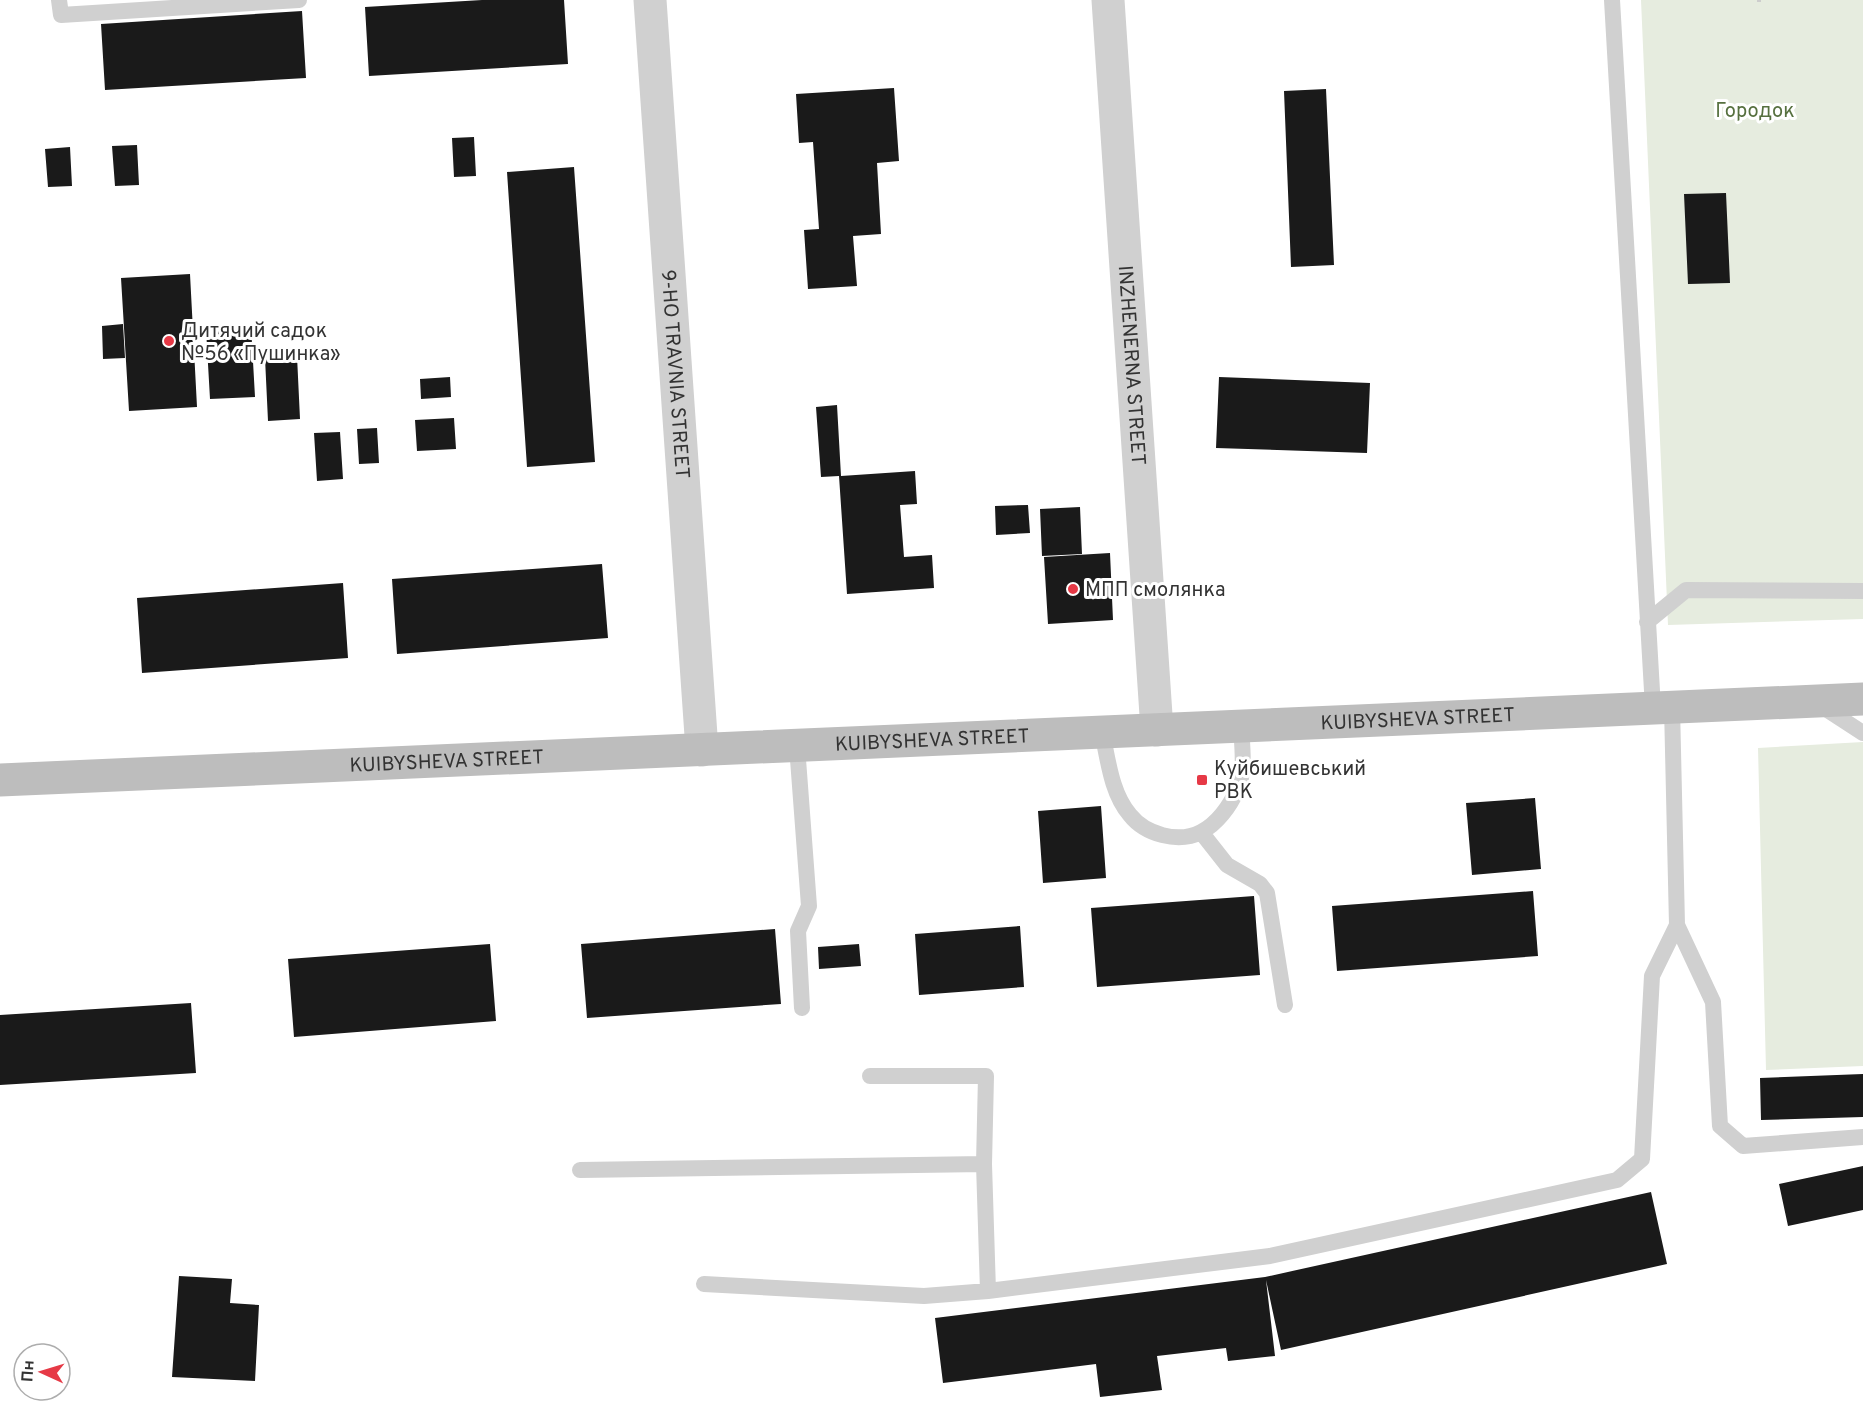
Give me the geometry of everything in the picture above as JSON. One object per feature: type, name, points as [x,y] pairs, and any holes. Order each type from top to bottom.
[{"type":"main road","name":"KUIBYSHEVA STREET","points":[[0,780],[1863,699]]},
{"type":"street","name":"9-HO TRAVNIA STREET","points":[[650,0],[702,750]]},
{"type":"street","name":"INZHENERNA STREET","points":[[1108,0],[1157,730]]},
{"type":"lane","points":[[59,0],[61,15],[299,0]]},
{"type":"lane","points":[[1612,0],[1647,622],[1662,708],[1677,925],[1713,1002],[1720,1126],[1743,1146],[1863,1137]]},
{"type":"lane","points":[[1647,622],[1686,590],[1863,591]]},
{"type":"lane","points":[[1814,702],[1863,734]]},
{"type":"lane","points":[[1102,732],[1117,792],[1129,814],[1145,830],[1165,835],[1183,836],[1201,832],[1222,814],[1238,789],[1243,759],[1241,726]]},
{"type":"lane","points":[[797,746],[809,906],[798,931],[802,1008]]},
{"type":"lane","points":[[1201,832],[1227,865],[1260,884],[1267,893],[1286,1005]]},
{"type":"lane","points":[[704,1284],[924,1296],[988,1291],[1270,1256],[1617,1180],[1642,1158],[1652,976],[1677,925]]},
{"type":"lane","points":[[870,1076],[986,1076],[984,1164],[988,1291]]},
{"type":"lane","points":[[580,1170],[984,1164]]},
{"type":"green space","name":"Городок","points":[[1641,0],[1863,0],[1863,619],[1668,625]]},
{"type":"green space","points":[[1863,742],[1863,1066],[1766,1070],[1758,748]]},
{"type":"building","points":[[482,0],[564,0],[568,64],[369,76],[365,7]]},
{"type":"building","points":[[302,11],[306,78],[105,90],[101,24]]},
{"type":"building","points":[[894,88],[899,161],[877,163],[881,234],[853,236],[857,286],[808,289],[804,230],[819,229],[813,142],[799,143],[796,94]]},
{"type":"building","points":[[1326,89],[1334,265],[1291,267],[1284,91]]},
{"type":"building","points":[[474,137],[476,176],[454,177],[452,138]]},
{"type":"building","points":[[137,145],[139,185],[115,186],[112,146]]},
{"type":"building","points":[[70,147],[72,186],[48,187],[45,149]]},
{"type":"building","points":[[574,167],[595,462],[527,467],[507,172]]},
{"type":"building","points":[[1726,193],[1730,283],[1688,284],[1684,194]]},
{"type":"building","points":[[190,274],[197,407],[129,411],[121,278]]},
{"type":"building","points":[[123,324],[125,358],[103,359],[102,326]]},
{"type":"building","points":[[251,326],[255,397],[210,399],[206,329]]},
{"type":"building","points":[[297,356],[300,419],[268,421],[265,358]]},
{"type":"building","points":[[450,377],[451,397],[421,399],[420,379]]},
{"type":"building","points":[[1219,377],[1370,383],[1367,453],[1216,448]]},
{"type":"building","points":[[837,405],[841,476],[915,471],[917,504],[900,505],[904,557],[932,555],[934,588],[847,594],[839,476],[821,477],[816,407]]},
{"type":"building","points":[[454,418],[456,449],[417,451],[415,420]]},
{"type":"building","points":[[377,428],[379,463],[359,464],[357,429]]},
{"type":"building","points":[[340,432],[343,479],[317,481],[314,433]]},
{"type":"building","points":[[1028,505],[1030,533],[996,535],[995,506]]},
{"type":"building","points":[[1080,507],[1082,554],[1042,556],[1040,509]]},
{"type":"building","points":[[1110,553],[1113,620],[1048,624],[1044,557]]},
{"type":"building","points":[[602,564],[608,638],[397,654],[392,579]]},
{"type":"building","points":[[343,583],[348,658],[142,673],[137,598]]},
{"type":"building","points":[[1535,798],[1541,869],[1472,875],[1466,803]]},
{"type":"building","points":[[1101,806],[1106,878],[1043,883],[1038,811]]},
{"type":"building","points":[[1533,891],[1538,956],[1337,971],[1332,906]]},
{"type":"building","points":[[1254,896],[1260,975],[1097,987],[1091,908]]},
{"type":"building","points":[[1020,926],[1024,987],[919,995],[915,934]]},
{"type":"building","points":[[775,929],[781,1004],[587,1018],[581,944]]},
{"type":"building","points":[[490,944],[496,1021],[294,1037],[288,959]]},
{"type":"building","points":[[859,944],[861,966],[819,969],[818,947]]},
{"type":"building","points":[[191,1003],[196,1073],[0,1085],[0,1015]]},
{"type":"building","points":[[1863,1074],[1863,1117],[1761,1120],[1760,1078]]},
{"type":"building","points":[[1863,1166],[1863,1210],[1788,1226],[1779,1184]]},
{"type":"building","points":[[1651,1192],[1667,1264],[1281,1350],[1266,1280],[1275,1356],[1228,1361],[1226,1348],[1157,1356],[1162,1390],[1100,1397],[1096,1364],[943,1383],[935,1318],[1265,1277]]},
{"type":"building","points":[[179,1276],[232,1279],[230,1303],[259,1305],[255,1381],[172,1377]]},
{"type":"place","name":"Дитячий садок №56 «Пушинка»","points":[[169,341]]},
{"type":"place","name":"МПП смолянка","points":[[1073,589]]},
{"type":"place","name":"Куйбишевський РВК","points":[[1202,780]]}]
